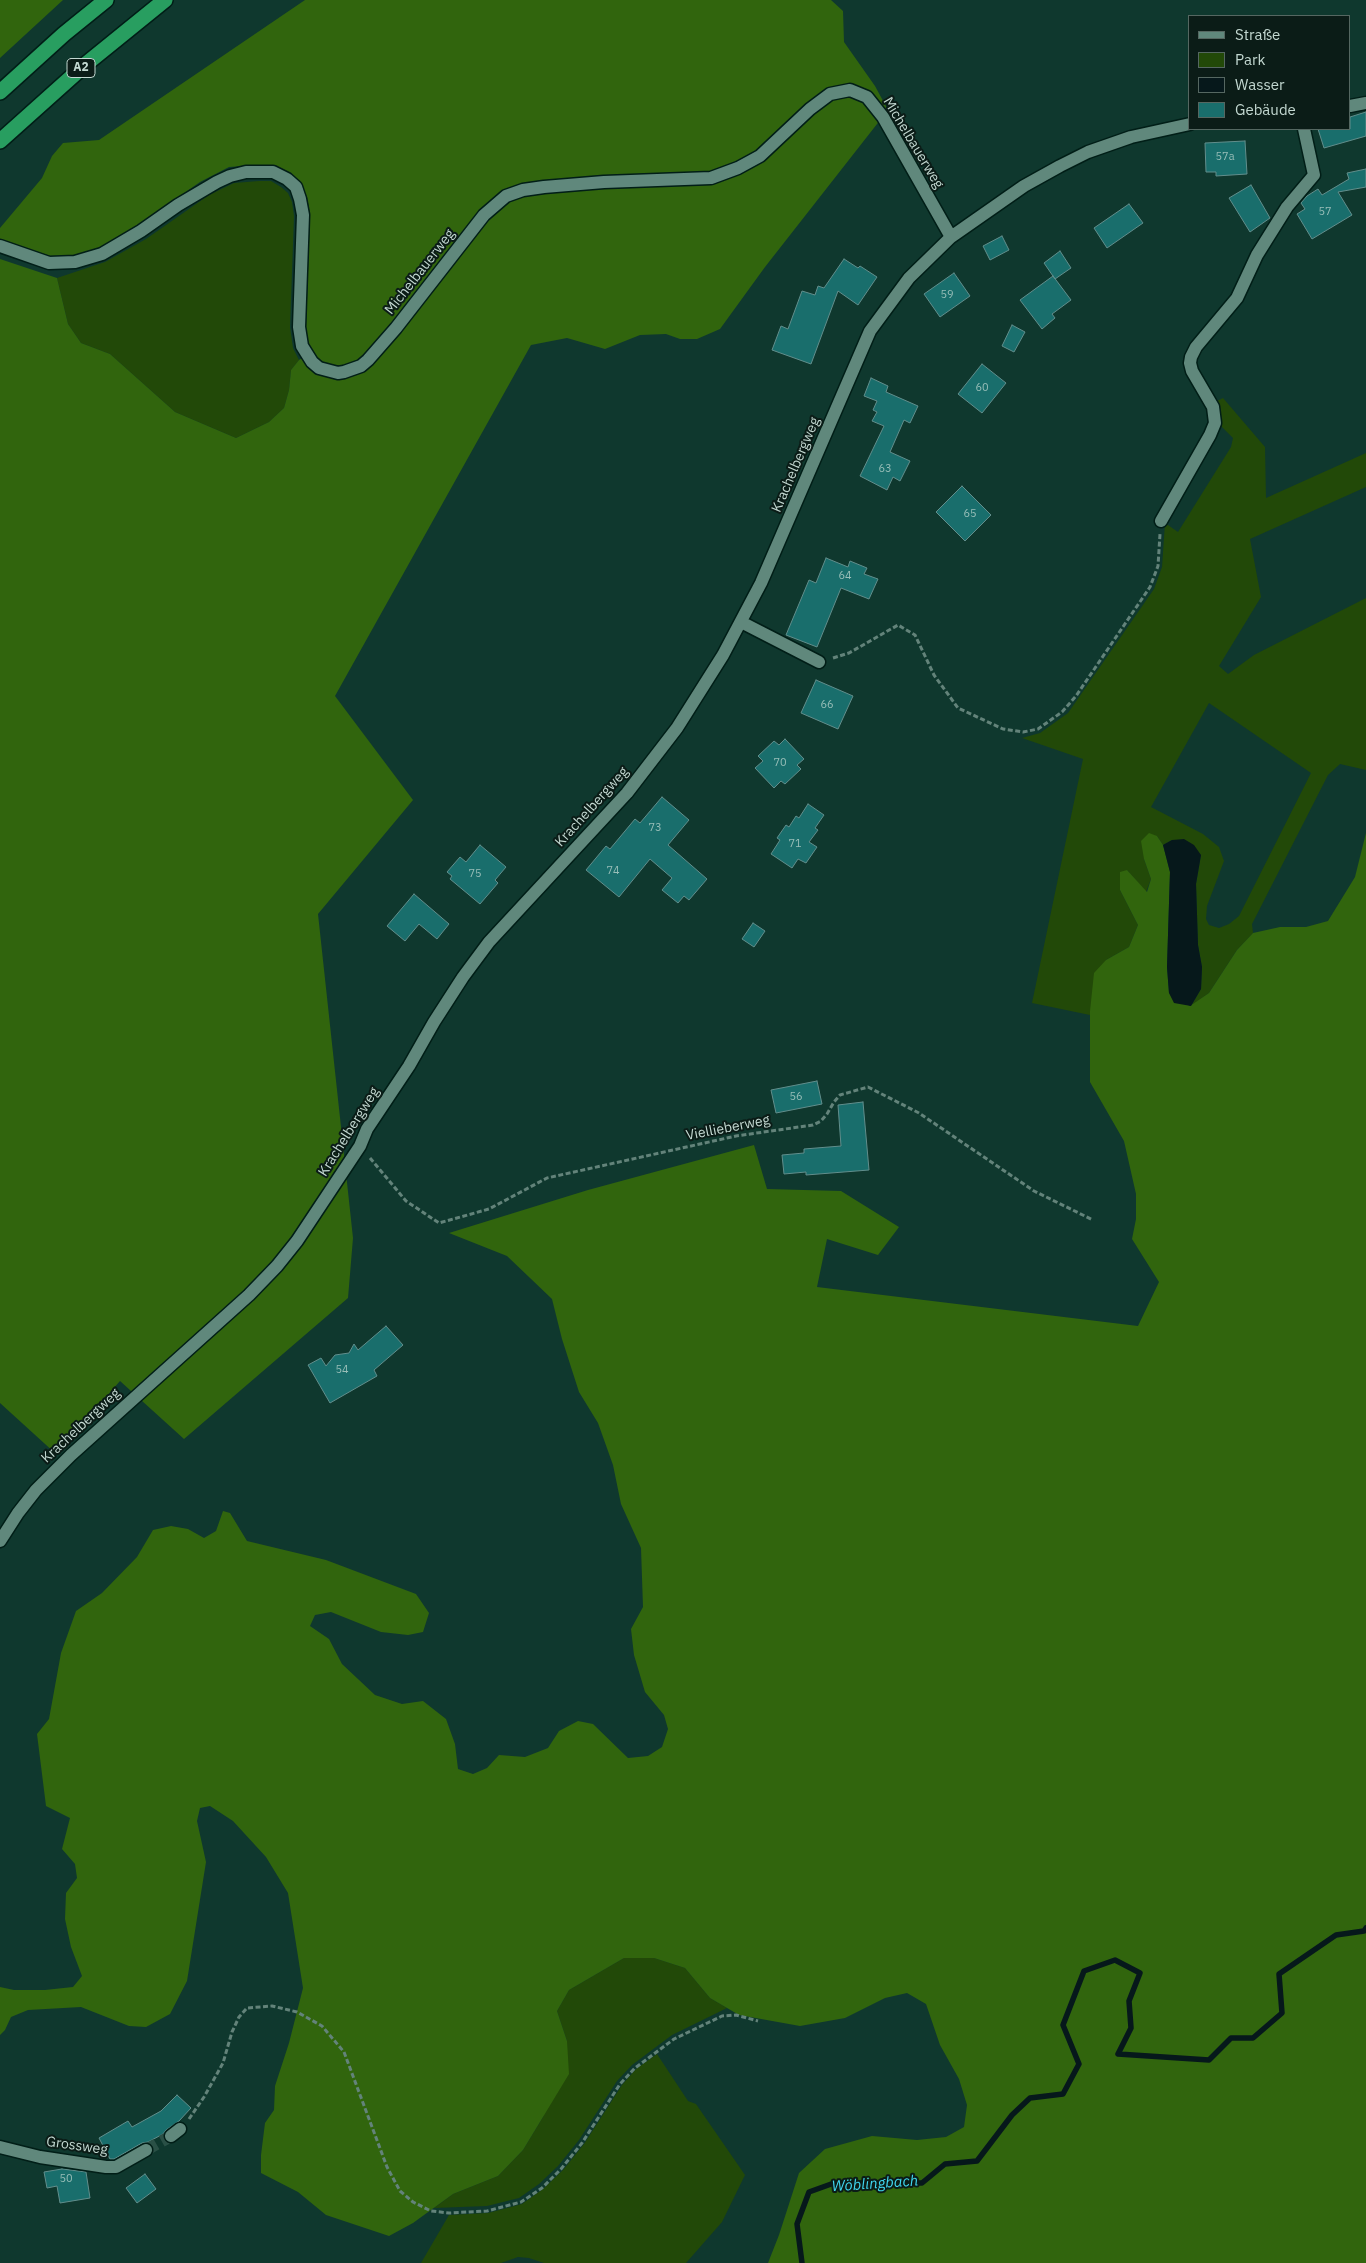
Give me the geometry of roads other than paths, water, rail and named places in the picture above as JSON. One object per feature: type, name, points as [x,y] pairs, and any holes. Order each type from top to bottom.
[{"type":"highway","name":"A2","points":[[0,92],[64,34],[106,0]]},
{"type":"highway","name":"A2","points":[[0,141],[86,64],[165,0]]},
{"type":"street","name":"Michelbauerweg","points":[[0,246],[49,263],[75,262],[110,249],[141,231],[202,190],[223,179],[246,172],[273,172],[287,179],[296,187],[303,215],[299,327],[302,346],[312,362],[319,368],[338,373],[344,372],[360,366],[368,360],[396,328],[484,215],[506,196],[523,190],[544,187],[604,182],[711,178],[738,168],[760,156],[810,109],[830,94],[850,90],[866,97],[883,117],[952,237]]},
{"type":"street","points":[[1351,106],[1366,103]]},
{"type":"street","name":"Krachelbergweg","points":[[0,1541],[36,1490],[71,1455],[249,1295],[277,1266],[297,1241],[360,1146],[367,1129],[409,1066],[463,977],[489,942],[627,793],[676,728],[723,655],[771,562],[870,331],[909,278],[952,237],[1024,186],[1088,152],[1130,137],[1188,124]]},
{"type":"street","points":[[1161,521],[1215,423],[1213,407],[1192,371],[1191,357],[1196,347],[1237,298],[1257,255],[1288,207],[1314,174],[1304,130]]},
{"type":"street","points":[[741,622],[819,662]]},
{"type":"street","name":"Grossweg","points":[[0,2147],[40,2157],[106,2167],[116,2166],[146,2150]]},
{"type":"water","points":[[1184,839],[1194,845],[1201,855],[1196,884],[1198,945],[1202,967],[1201,989],[1191,1006],[1174,1003],[1169,993],[1167,967],[1170,872],[1163,845],[1172,840]]},
{"type":"waterway","name":"Wöblingbach","points":[[802,2263],[797,2224],[809,2192],[834,2183],[922,2183],[945,2164],[977,2161],[1012,2115],[1030,2098],[1063,2094],[1079,2064],[1063,2025],[1084,1971],[1115,1960],[1140,1973],[1129,2001],[1131,2028],[1118,2054],[1209,2060],[1231,2038],[1253,2038],[1282,2013],[1279,1974],[1336,1935],[1364,1931],[1366,1928]]},
{"type":"tunnel","points":[[146,2150],[171,2136]]}]
